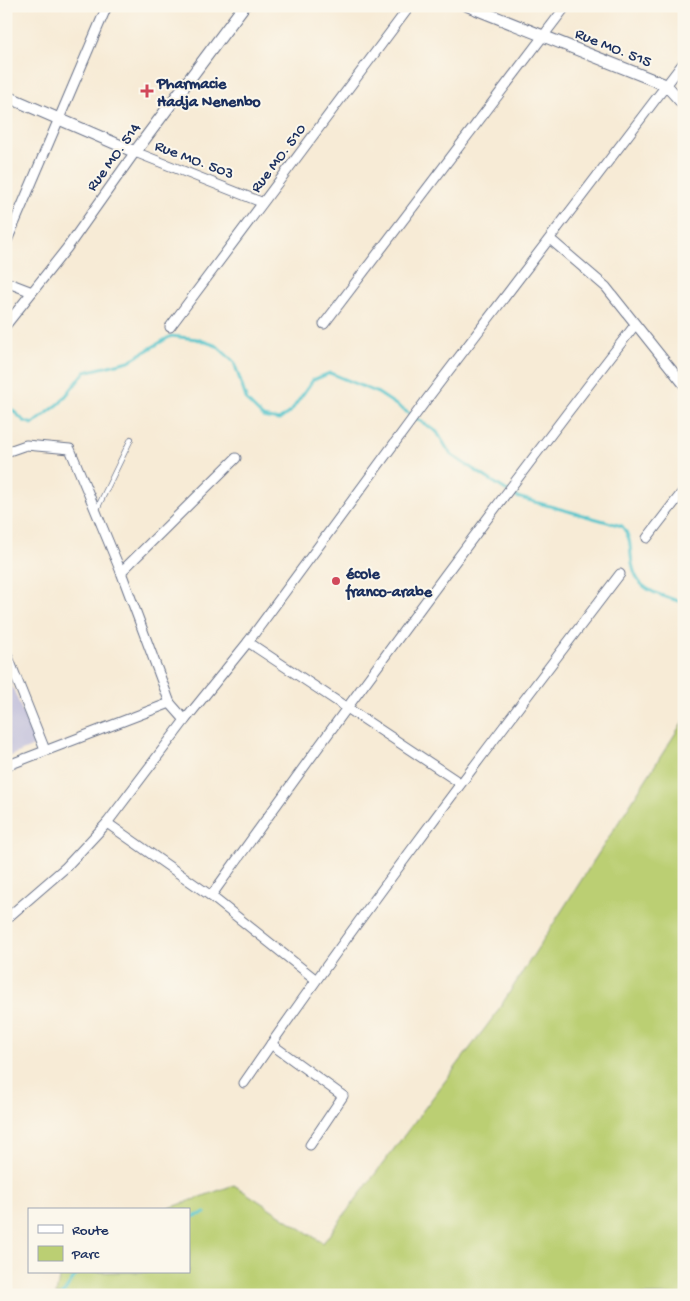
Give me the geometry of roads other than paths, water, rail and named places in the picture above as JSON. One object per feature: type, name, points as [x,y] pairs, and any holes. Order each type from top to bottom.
[{"type":"street","points":[[6,243],[107,6]]},
{"type":"street","name":"Rue MO. 514","points":[[6,325],[66,248],[244,6]]},
{"type":"street","name":"Rue MO. 510","points":[[170,327],[410,6]]},
{"type":"street","name":"Rue MO. 515","points":[[468,6],[666,85],[684,105]]},
{"type":"street","points":[[324,324],[566,6]]},
{"type":"street","points":[[6,919],[65,868],[107,823],[185,720],[248,642],[426,399],[684,62]]},
{"type":"street","name":"Rue MO. 503","points":[[6,96],[135,152],[262,202]]},
{"type":"street","points":[[550,239],[606,287],[684,384]]},
{"type":"street","points":[[6,282],[32,292]]},
{"type":"street","points":[[211,896],[346,707],[636,325]]},
{"type":"street","points":[[6,452],[26,445],[70,449],[121,572],[170,703],[185,720]]},
{"type":"street","points":[[121,572],[236,458]]},
{"type":"street","points":[[647,538],[684,490]]},
{"type":"street","points":[[244,1083],[315,979],[460,783],[620,574]]},
{"type":"street","points":[[248,642],[460,783]]},
{"type":"street","points":[[6,652],[45,750]]},
{"type":"street","points":[[6,766],[170,703]]},
{"type":"street","points":[[107,823],[211,896],[315,979]]},
{"type":"street","points":[[271,1044],[343,1096],[310,1145]]},
{"type":"lane","points":[[96,513],[131,439]]},
{"type":"waterway","points":[[6,404],[24,421],[33,424],[60,403],[85,372],[129,361],[171,336],[197,339],[217,346],[234,362],[247,401],[263,417],[279,420],[291,411],[313,380],[330,373],[378,393],[437,432],[451,455],[517,497],[622,526],[627,533],[633,567],[636,577],[641,584],[654,593],[684,603]]},
{"type":"waterway","points":[[190,1218],[205,1213]]},
{"type":"waterway","points":[[62,1295],[77,1274]]},
{"type":"place","name":"Pharmacie Hadja Nenenbo","points":[[147,91]]},
{"type":"place","name":"école franco-arabe","points":[[336,581]]}]
